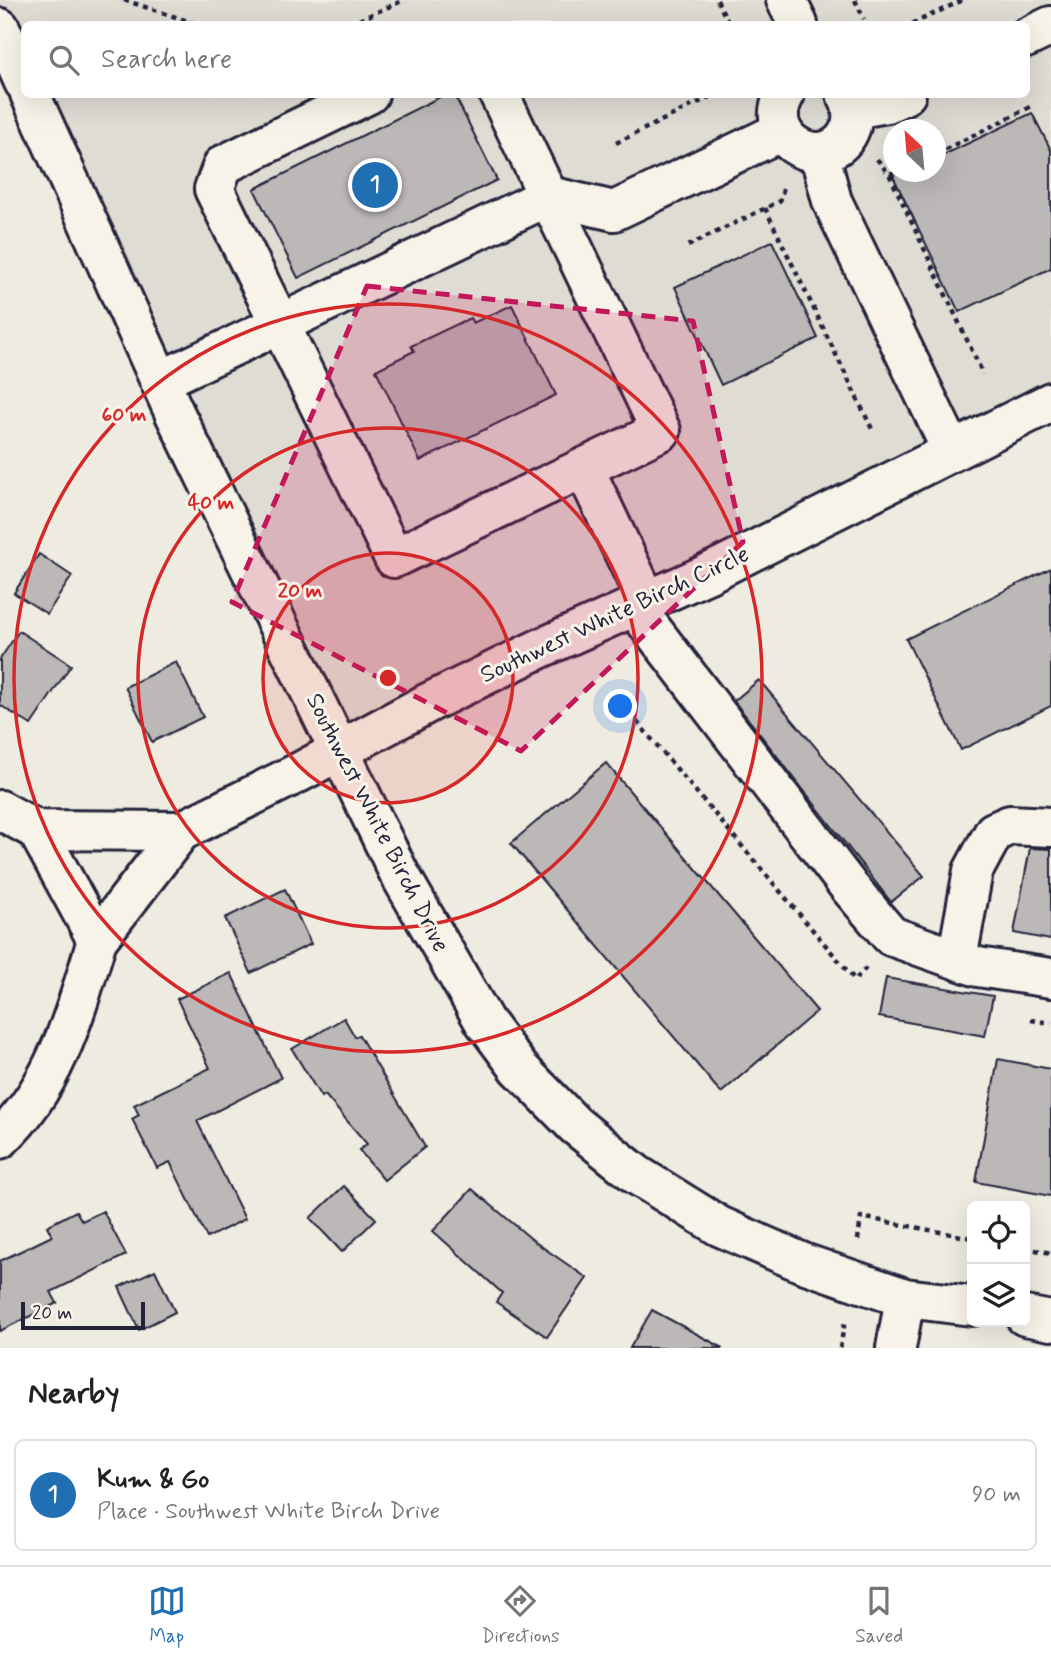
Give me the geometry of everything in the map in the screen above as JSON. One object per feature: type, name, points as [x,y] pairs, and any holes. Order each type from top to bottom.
[{"type":"street","points":[[786,0],[796,21]]},
{"type":"street","points":[[1030,36],[1051,26]]},
{"type":"street","points":[[0,28],[21,75]]},
{"type":"street","name":"Southwest White Birch Drive","points":[[32,98],[160,381],[399,873],[484,1021],[519,1068],[575,1125],[637,1175],[719,1226],[803,1263],[905,1297],[967,1305]]},
{"type":"street","points":[[361,98],[223,165],[214,189],[278,325],[394,558],[661,431],[501,98]]},
{"type":"street","points":[[160,381],[548,196],[614,211],[818,123],[898,98]]},
{"type":"street","points":[[818,123],[832,201],[951,451]]},
{"type":"street","name":"Southwest White Birch Circle","points":[[0,1139],[21,1120],[56,1062],[97,940],[181,831],[527,655],[640,603],[1051,402]]},
{"type":"street","points":[[584,468],[640,603],[850,888],[891,936],[978,967],[1051,978]]},
{"type":"street","points":[[0,810],[37,830],[97,940]]},
{"type":"street","points":[[957,959],[973,871],[994,832],[1010,825],[1051,827]]},
{"type":"street","name":"Southwest White Birch Circle","points":[[37,830],[181,831]]},
{"type":"street","points":[[896,1348],[905,1297]]},
{"type":"street","points":[[1030,1317],[1051,1321]]},
{"type":"path","points":[[124,0],[188,21]]},
{"type":"path","points":[[358,21],[404,0]]},
{"type":"path","points":[[717,0],[728,21]]},
{"type":"path","points":[[855,0],[864,19]]},
{"type":"path","points":[[918,21],[963,0]]},
{"type":"path","points":[[616,143],[708,98]]},
{"type":"path","points":[[946,149],[1030,107]]},
{"type":"path","points":[[688,246],[780,201],[818,123],[883,163]]},
{"type":"path","points":[[893,182],[983,374]]},
{"type":"path","points":[[765,208],[872,429]]},
{"type":"path","points":[[861,1217],[967,1237]]},
{"type":"path","points":[[1030,1249],[1051,1253]]},
{"type":"highlighted area","points":[[367,286],[693,321],[743,542],[521,751],[232,602]]},
{"type":"shaded area","points":[[0,0],[1051,0],[1051,402],[339,750],[31,98],[1030,98],[1030,21],[21,21],[21,75],[0,28]]},
{"type":"building","points":[[438,98],[456,98],[497,180],[298,278],[254,189]]},
{"type":"building","points":[[1032,113],[1051,150],[1051,268],[959,312],[896,182],[946,182],[946,154]]},
{"type":"building","points":[[772,241],[818,338],[721,385],[675,287]]},
{"type":"building","points":[[512,305],[556,395],[420,461],[376,370],[414,351],[411,346],[470,318],[473,323]]},
{"type":"building","points":[[39,554],[72,576],[47,614],[14,593]]},
{"type":"building","points":[[1051,568],[1051,706],[961,750],[906,639]]},
{"type":"building","points":[[19,631],[71,665],[31,725],[0,705],[0,659]]},
{"type":"building","points":[[176,662],[203,717],[152,742],[125,687]]},
{"type":"building","points":[[759,680],[924,876],[891,902],[734,701]]},
{"type":"building","points":[[606,763],[817,1011],[721,1093],[511,843]]},
{"type":"building","points":[[1030,848],[1051,849],[1051,940],[1014,933]]},
{"type":"building","points":[[285,889],[311,944],[251,973],[225,918]]},
{"type":"building","points":[[231,973],[281,1078],[197,1121],[245,1219],[207,1238],[170,1162],[157,1168],[132,1119],[139,1115],[134,1105],[210,1068],[177,999]]},
{"type":"building","points":[[886,978],[993,996],[985,1036],[879,1017]]},
{"type":"building","points":[[344,1018],[355,1037],[359,1035],[425,1147],[384,1180],[359,1150],[367,1144],[325,1095],[321,1097],[292,1049]]},
{"type":"building","points":[[998,1059],[1051,1069],[1051,1196],[976,1182]]},
{"type":"building","points":[[344,1186],[376,1219],[342,1252],[310,1218]]},
{"type":"building","points":[[472,1189],[535,1242],[587,1278],[547,1337],[496,1302],[502,1293],[433,1231]]},
{"type":"building","points":[[76,1211],[82,1221],[103,1211],[126,1255],[51,1292],[57,1303],[0,1331],[0,1261],[52,1236],[47,1226]]},
{"type":"building","points":[[155,1270],[175,1312],[139,1330],[119,1287]]},
{"type":"building","points":[[652,1310],[723,1348],[630,1348]]},
{"type":"place","name":"Kum & Go","points":[[375,185]]}]
